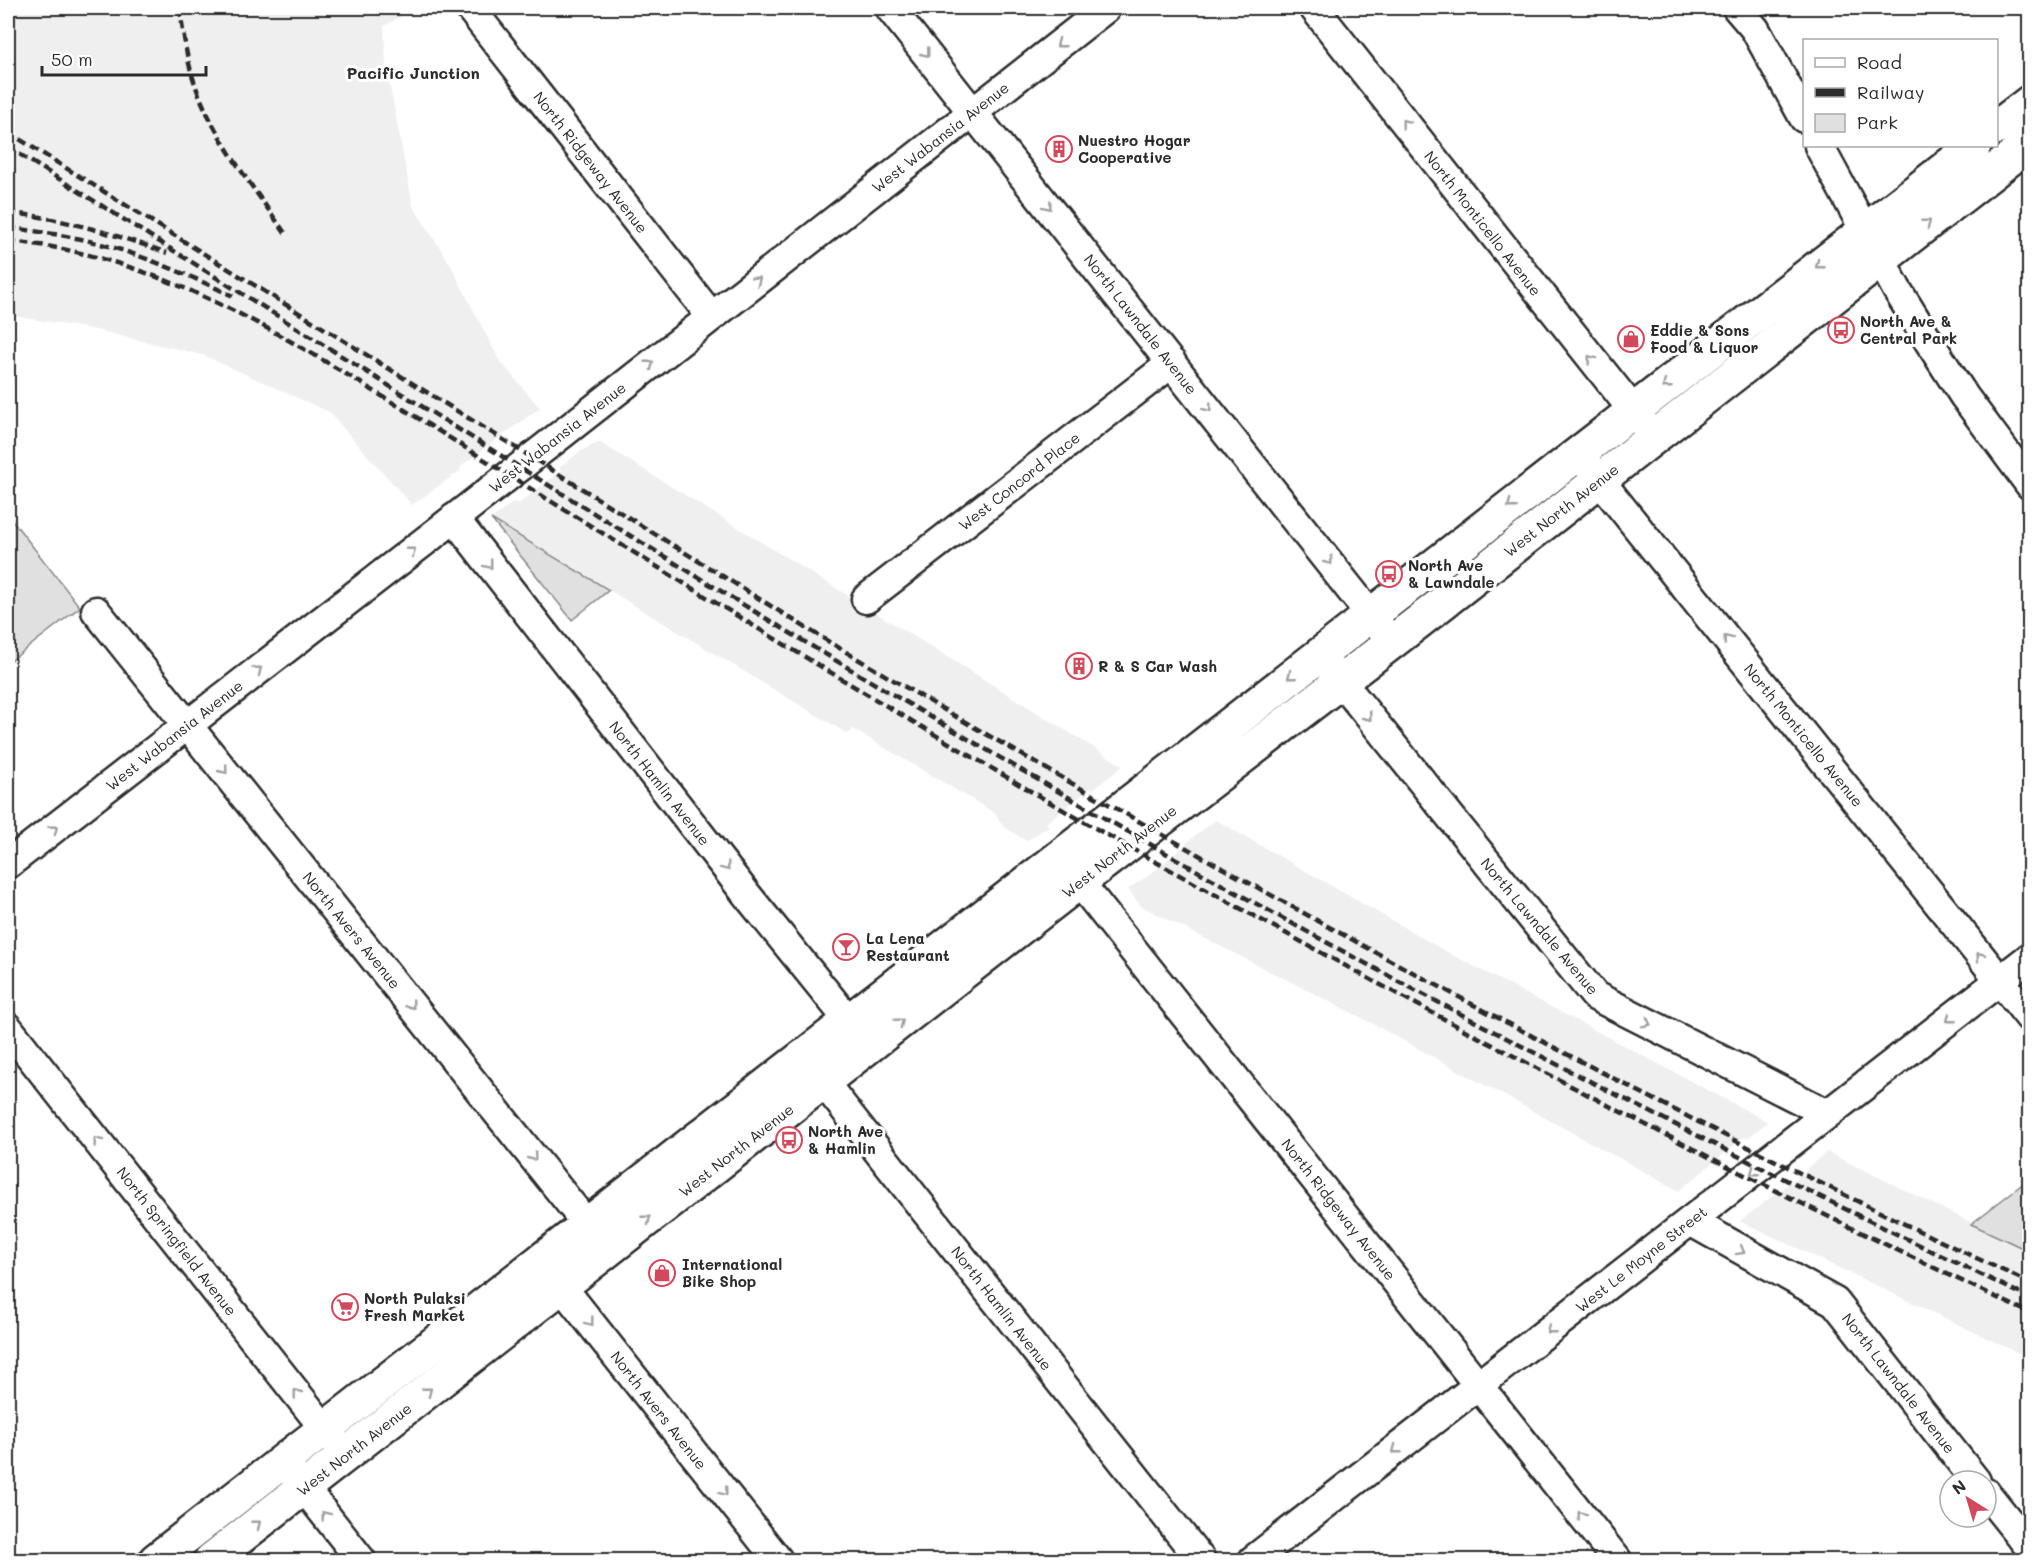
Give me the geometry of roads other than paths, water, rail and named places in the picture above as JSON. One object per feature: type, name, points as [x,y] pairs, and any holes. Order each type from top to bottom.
[{"type":"main road","points":[[1998,126],[2030,102]]},
{"type":"main road","name":"West North Avenue","points":[[156,1560],[848,1020],[1069,870],[1340,681],[2030,143]]},
{"type":"main road","name":"West North Avenue","points":[[211,1560],[869,1046],[1319,654],[1973,147]]},
{"type":"street","name":"North Ridgeway Avenue","points":[[470,8],[711,316]]},
{"type":"street","name":"North Lawndale Avenue","points":[[890,8],[1392,642]]},
{"type":"street","name":"West Wabansia Avenue","points":[[8,864],[1106,8]]},
{"type":"street","name":"North Monticello Avenue","points":[[1314,8],[1654,437]]},
{"type":"street","points":[[1737,8],[1755,29],[1803,116]]},
{"type":"street","points":[[1820,147],[1896,288],[1964,396],[2030,485]]},
{"type":"street","name":"West Concord Place","points":[[866,599],[1172,363]]},
{"type":"street","name":"North Monticello Avenue","points":[[1578,453],[2030,1018]]},
{"type":"street","name":"North Hamlin Avenue","points":[[454,518],[760,911],[869,1046]]},
{"type":"street","name":"North Avers Avenue","points":[[96,611],[608,1250]]},
{"type":"street","name":"North Lawndale Avenue","points":[[1319,654],[1595,996],[1828,1114]]},
{"type":"street","name":"North Ridgeway Avenue","points":[[1069,870],[1617,1560]]},
{"type":"street","name":"West Le Moyne Street","points":[[1253,1560],[2030,957]]},
{"type":"street","name":"North Springfield Avenue","points":[[8,1028],[346,1455]]},
{"type":"street","name":"North Hamlin Avenue","points":[[803,1056],[1201,1560]]},
{"type":"street","name":"North Lawndale Avenue","points":[[1690,1221],[1835,1302],[1967,1469]]},
{"type":"street","name":"North Avers Avenue","points":[[541,1260],[778,1560]]},
{"type":"street","points":[[283,1461],[361,1560]]},
{"type":"street","points":[[1998,1508],[2030,1548]]},
{"type":"railway","points":[[180,8],[189,63],[211,122],[287,236]]},
{"type":"railway","points":[[8,132],[811,631],[1075,785],[1342,934],[1597,1070],[1769,1158],[2030,1283]]},
{"type":"railway","points":[[8,147],[805,642],[1192,868],[1428,997],[1667,1121],[2030,1298]]},
{"type":"railway","points":[[8,213],[47,218],[88,228],[167,253]]},
{"type":"railway","points":[[8,227],[81,239],[120,250],[177,271],[233,296]]},
{"type":"railway","points":[[8,241],[58,248],[107,260],[201,295],[246,317],[334,367],[820,666],[1112,837],[1583,1093],[1850,1227],[2030,1313]]},
{"type":"place","name":"Nuestro Hogar Cooperative","points":[[1059,149]]},
{"type":"place","name":"North Ave & Central Park","points":[[1841,330]]},
{"type":"place","name":"Eddie & Sons Food & Liquor","points":[[1631,339]]},
{"type":"place","name":"North Ave & Lawndale","points":[[1389,574]]},
{"type":"place","name":"R & S Car Wash","points":[[1079,666]]},
{"type":"place","name":"La Lena Restaurant","points":[[846,947]]},
{"type":"place","name":"North Ave & Hamlin","points":[[789,1140]]},
{"type":"place","name":"International Bike Shop","points":[[662,1273]]},
{"type":"place","name":"North Pulaksi Fresh Market","points":[[345,1307]]},
{"type":"district","name":"Pacific Junction","points":[[413,72]]}]
